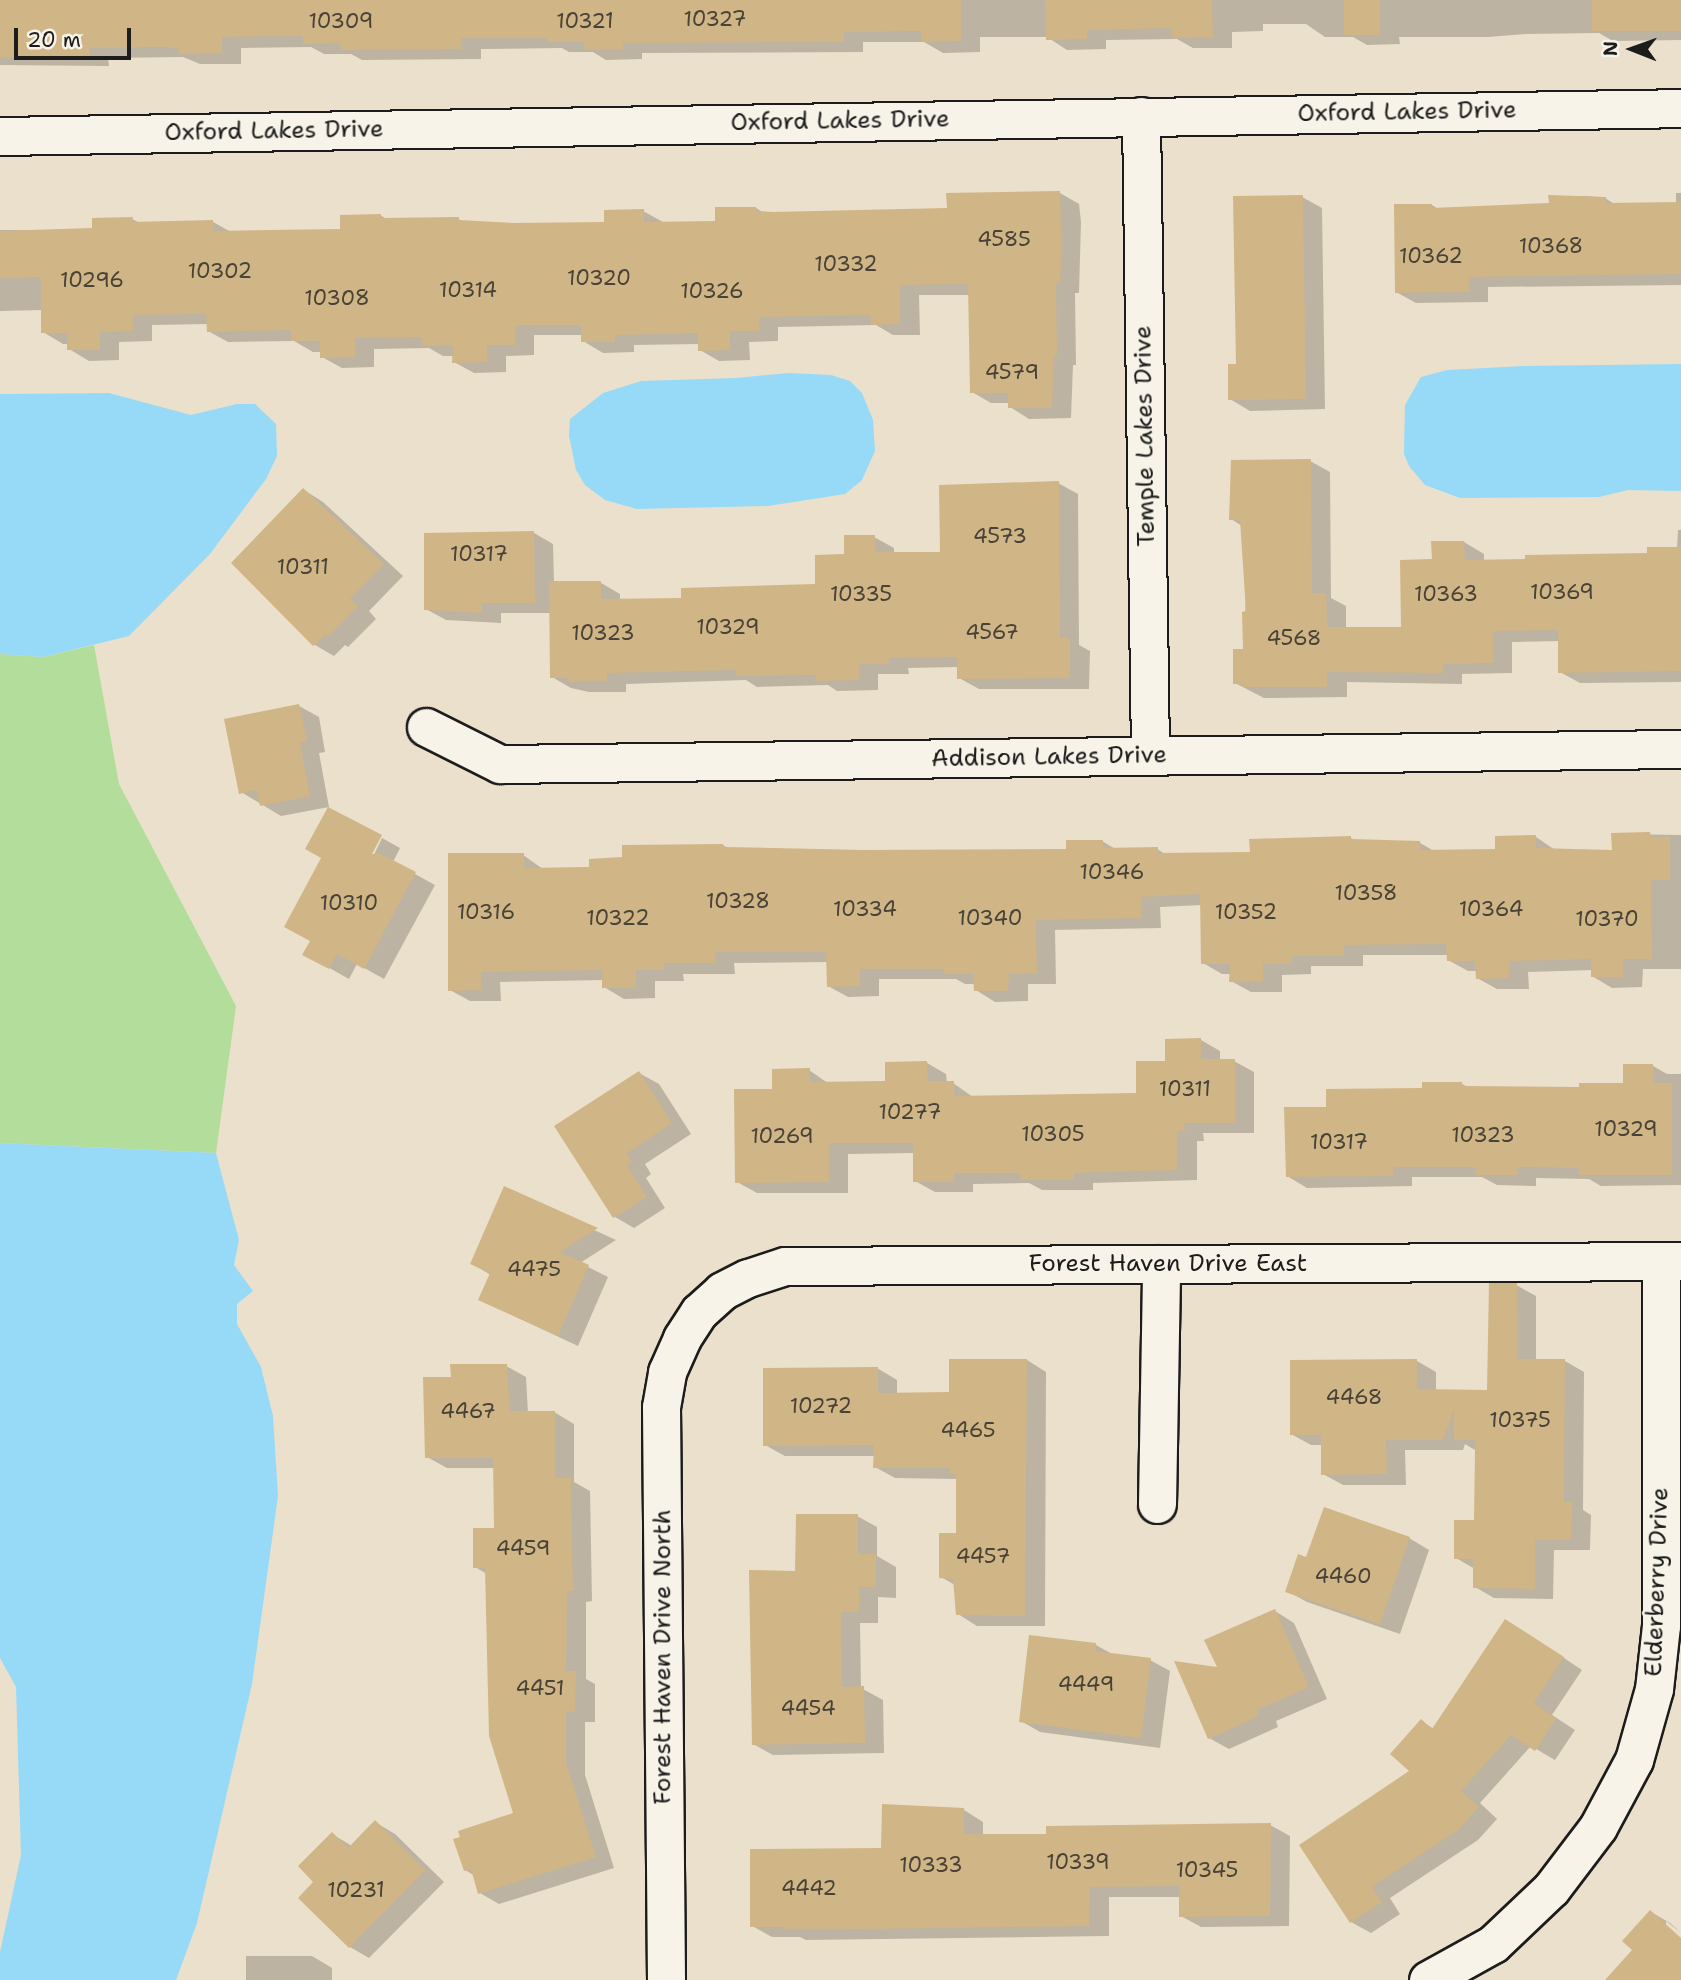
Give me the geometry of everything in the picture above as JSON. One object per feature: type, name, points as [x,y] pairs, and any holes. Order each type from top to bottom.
[{"type":"street","name":"Oxford Lakes Drive","points":[[0,136],[1681,108]]},
{"type":"street","name":"Temple Lakes Drive","points":[[1141,116],[1150,756]]},
{"type":"street","name":"Addison Lakes Drive","points":[[426,727],[500,764],[1681,749]]},
{"type":"street","name":"Forest Haven Drive East","points":[[682,1338],[699,1312],[722,1291],[748,1278],[785,1266],[1671,1261]]},
{"type":"street","name":"Elderberry Drive","points":[[1428,1980],[1493,1944],[1551,1889],[1598,1827],[1634,1760],[1654,1689],[1661,1626],[1671,1261]]},
{"type":"street","points":[[1157,1504],[1161,1264]]},
{"type":"street","name":"Forest Haven Drive North","points":[[666,1980],[661,1407],[667,1371],[682,1338]]},
{"type":"green space","points":[[94,645],[119,784],[236,1006],[216,1153],[0,1143],[0,654],[43,657]]},
{"type":"water","points":[[1681,364],[1681,491],[1628,490],[1599,497],[1460,498],[1425,485],[1409,466],[1404,454],[1405,405],[1421,377],[1447,370],[1524,366]]},
{"type":"water","points":[[789,373],[831,375],[850,381],[862,393],[873,420],[875,451],[862,480],[845,494],[768,506],[637,509],[605,500],[585,485],[576,470],[569,436],[570,419],[603,393],[641,381],[736,378]]},
{"type":"water","points":[[109,393],[191,415],[237,404],[255,404],[276,424],[277,456],[266,479],[210,554],[129,636],[43,657],[0,654],[0,394]]},
{"type":"water","points":[[0,1143],[216,1153],[239,1240],[234,1265],[253,1291],[237,1304],[237,1324],[261,1367],[273,1416],[278,1496],[252,1684],[197,1923],[176,1980],[0,1980],[0,1952],[21,1855],[16,1687],[0,1658]]},
{"type":"building","points":[[0,0],[961,0],[961,41],[922,42],[921,31],[844,32],[844,42],[623,43],[623,49],[585,50],[584,42],[547,42],[547,38],[461,38],[462,49],[341,50],[340,43],[303,44],[303,36],[222,37],[222,53],[179,54],[178,48],[162,47],[89,48],[90,56],[0,57]]},
{"type":"building","points":[[1045,0],[1212,0],[1213,37],[1172,38],[1172,28],[1087,30],[1087,39],[1046,40]]},
{"type":"building","points":[[1344,0],[1380,0],[1380,35],[1344,35]]},
{"type":"building","points":[[1592,0],[1681,0],[1681,31],[1592,31]]},
{"type":"building","points":[[1060,191],[1062,247],[1060,283],[1056,283],[1057,355],[1054,355],[1052,408],[1008,408],[1008,393],[970,393],[968,284],[900,285],[900,324],[871,325],[871,315],[759,317],[759,331],[730,331],[730,350],[698,351],[698,333],[615,335],[615,342],[581,342],[581,325],[515,325],[515,345],[487,345],[487,362],[452,363],[453,345],[422,346],[422,337],[355,338],[355,357],[320,358],[320,341],[291,341],[291,330],[207,332],[206,314],[133,315],[133,331],[100,332],[100,350],[67,350],[67,333],[41,333],[41,277],[0,278],[0,231],[92,228],[92,218],[133,217],[132,222],[213,220],[214,231],[340,229],[340,215],[381,214],[381,218],[459,217],[459,220],[513,223],[604,222],[604,210],[644,209],[644,222],[715,221],[715,207],[756,207],[756,211],[773,212],[947,208],[946,193]]},
{"type":"building","points":[[1303,195],[1306,399],[1228,400],[1228,364],[1236,364],[1233,196]]},
{"type":"building","points":[[1548,195],[1606,197],[1606,203],[1681,202],[1681,274],[1469,277],[1469,292],[1395,293],[1394,204],[1432,204],[1432,208],[1549,203]]},
{"type":"building","points":[[1311,459],[1312,593],[1326,593],[1327,627],[1401,627],[1400,560],[1432,559],[1431,541],[1464,541],[1465,560],[1525,559],[1525,555],[1647,553],[1647,547],[1681,547],[1681,671],[1558,673],[1558,630],[1493,631],[1493,663],[1443,664],[1443,673],[1327,672],[1327,687],[1242,687],[1242,684],[1233,684],[1233,649],[1243,649],[1242,612],[1246,611],[1240,520],[1229,520],[1231,460]]},
{"type":"building","points":[[1059,481],[1060,638],[1070,638],[1070,678],[957,679],[957,657],[889,658],[890,664],[859,664],[859,680],[816,681],[816,675],[736,676],[735,670],[607,673],[607,681],[568,682],[568,678],[550,678],[549,581],[601,581],[601,599],[681,598],[681,588],[815,584],[815,555],[844,554],[844,535],[875,535],[875,552],[940,552],[939,485]]},
{"type":"building","points":[[303,488],[384,564],[350,599],[358,606],[328,637],[325,635],[313,646],[231,563]]},
{"type":"building","points":[[534,531],[535,603],[482,603],[482,613],[424,610],[424,533]]},
{"type":"building","points":[[299,704],[307,741],[300,743],[310,796],[260,806],[257,790],[239,794],[224,719]]},
{"type":"building","points":[[328,807],[382,835],[372,854],[381,854],[416,872],[364,969],[337,954],[329,969],[302,955],[310,941],[284,927],[321,858],[305,849]]},
{"type":"building","points":[[1650,832],[1651,837],[1670,837],[1670,880],[1651,880],[1652,959],[1623,959],[1623,977],[1591,977],[1591,959],[1509,961],[1509,978],[1476,979],[1475,961],[1447,961],[1446,944],[1344,945],[1344,956],[1292,956],[1292,964],[1263,964],[1263,981],[1229,982],[1230,964],[1201,964],[1200,894],[1141,897],[1142,918],[1036,920],[1037,973],[1009,974],[1008,991],[974,991],[973,974],[944,974],[944,969],[860,969],[860,986],[827,987],[826,952],[715,952],[716,963],[664,963],[664,970],[636,970],[636,988],[602,988],[602,970],[481,972],[482,990],[448,991],[448,853],[524,853],[524,868],[589,867],[589,859],[622,857],[622,845],[723,844],[723,847],[864,850],[1066,849],[1066,840],[1103,840],[1103,848],[1158,847],[1158,853],[1250,852],[1249,839],[1351,836],[1351,839],[1420,841],[1420,850],[1495,849],[1495,836],[1536,835],[1536,848],[1612,850],[1611,833]]},
{"type":"building","points":[[1201,1038],[1201,1059],[1235,1059],[1235,1123],[1184,1123],[1185,1131],[1177,1131],[1177,1170],[1074,1173],[1074,1180],[1021,1180],[1020,1173],[954,1173],[954,1182],[913,1182],[913,1143],[829,1143],[829,1182],[735,1183],[734,1089],[772,1089],[772,1069],[810,1068],[810,1082],[885,1081],[885,1062],[927,1061],[928,1081],[954,1081],[954,1096],[1136,1093],[1136,1061],[1165,1061],[1165,1039]]},
{"type":"building","points":[[1623,1064],[1653,1064],[1654,1083],[1672,1083],[1672,1175],[1579,1175],[1579,1168],[1517,1167],[1517,1175],[1475,1175],[1476,1167],[1393,1167],[1393,1176],[1286,1177],[1284,1107],[1326,1107],[1326,1089],[1422,1088],[1422,1082],[1462,1082],[1462,1086],[1579,1087],[1579,1083],[1623,1083]]},
{"type":"building","points":[[639,1071],[672,1123],[627,1153],[632,1162],[627,1166],[647,1197],[613,1218],[554,1126]]},
{"type":"building","points":[[504,1186],[598,1228],[560,1252],[589,1265],[558,1336],[478,1300],[490,1273],[470,1264]]},
{"type":"building","points":[[1489,1283],[1517,1283],[1518,1359],[1565,1359],[1564,1502],[1572,1502],[1571,1540],[1535,1540],[1535,1589],[1473,1588],[1473,1559],[1454,1559],[1454,1520],[1474,1520],[1475,1440],[1454,1440],[1454,1409],[1443,1440],[1386,1440],[1387,1474],[1321,1475],[1321,1435],[1290,1435],[1290,1360],[1417,1359],[1417,1389],[1487,1390]]},
{"type":"building","points":[[949,1359],[1027,1359],[1025,1616],[956,1615],[953,1579],[939,1578],[939,1533],[956,1533],[956,1474],[950,1474],[950,1468],[873,1468],[874,1445],[763,1446],[763,1368],[878,1367],[878,1393],[949,1392]]},
{"type":"building","points":[[450,1364],[507,1364],[510,1411],[555,1411],[555,1478],[571,1478],[573,1591],[567,1591],[566,1671],[576,1671],[575,1712],[566,1712],[566,1763],[596,1857],[478,1894],[471,1869],[464,1871],[453,1839],[460,1837],[458,1831],[513,1813],[489,1736],[485,1568],[473,1568],[473,1528],[494,1528],[493,1458],[425,1458],[423,1377],[451,1377]]},
{"type":"building","points":[[1324,1507],[1410,1537],[1380,1624],[1285,1592],[1298,1554],[1306,1557]]},
{"type":"building","points":[[796,1514],[858,1514],[858,1554],[876,1554],[876,1587],[859,1587],[859,1612],[841,1612],[842,1687],[864,1686],[865,1743],[752,1745],[749,1570],[795,1571]]},
{"type":"building","points":[[1275,1609],[1309,1687],[1257,1710],[1259,1716],[1208,1739],[1174,1661],[1217,1667],[1204,1640]]},
{"type":"building","points":[[1505,1619],[1564,1657],[1534,1703],[1556,1718],[1535,1751],[1511,1735],[1461,1791],[1479,1807],[1458,1830],[1372,1887],[1382,1902],[1350,1923],[1299,1845],[1409,1771],[1390,1754],[1421,1719],[1432,1729]]},
{"type":"building","points":[[1029,1635],[1096,1643],[1095,1651],[1151,1658],[1141,1738],[1019,1722]]},
{"type":"building","points":[[882,1804],[964,1808],[964,1834],[1046,1834],[1046,1826],[1271,1823],[1270,1916],[1179,1917],[1179,1886],[1090,1887],[1089,1926],[785,1930],[785,1927],[750,1927],[750,1849],[881,1848]]},
{"type":"building","points":[[375,1820],[425,1870],[349,1948],[298,1898],[313,1882],[298,1866],[332,1832],[348,1848]]},
{"type":"building","points":[[1650,1910],[1681,1938],[1681,1980],[1605,1980],[1632,1950],[1622,1941]]}]
